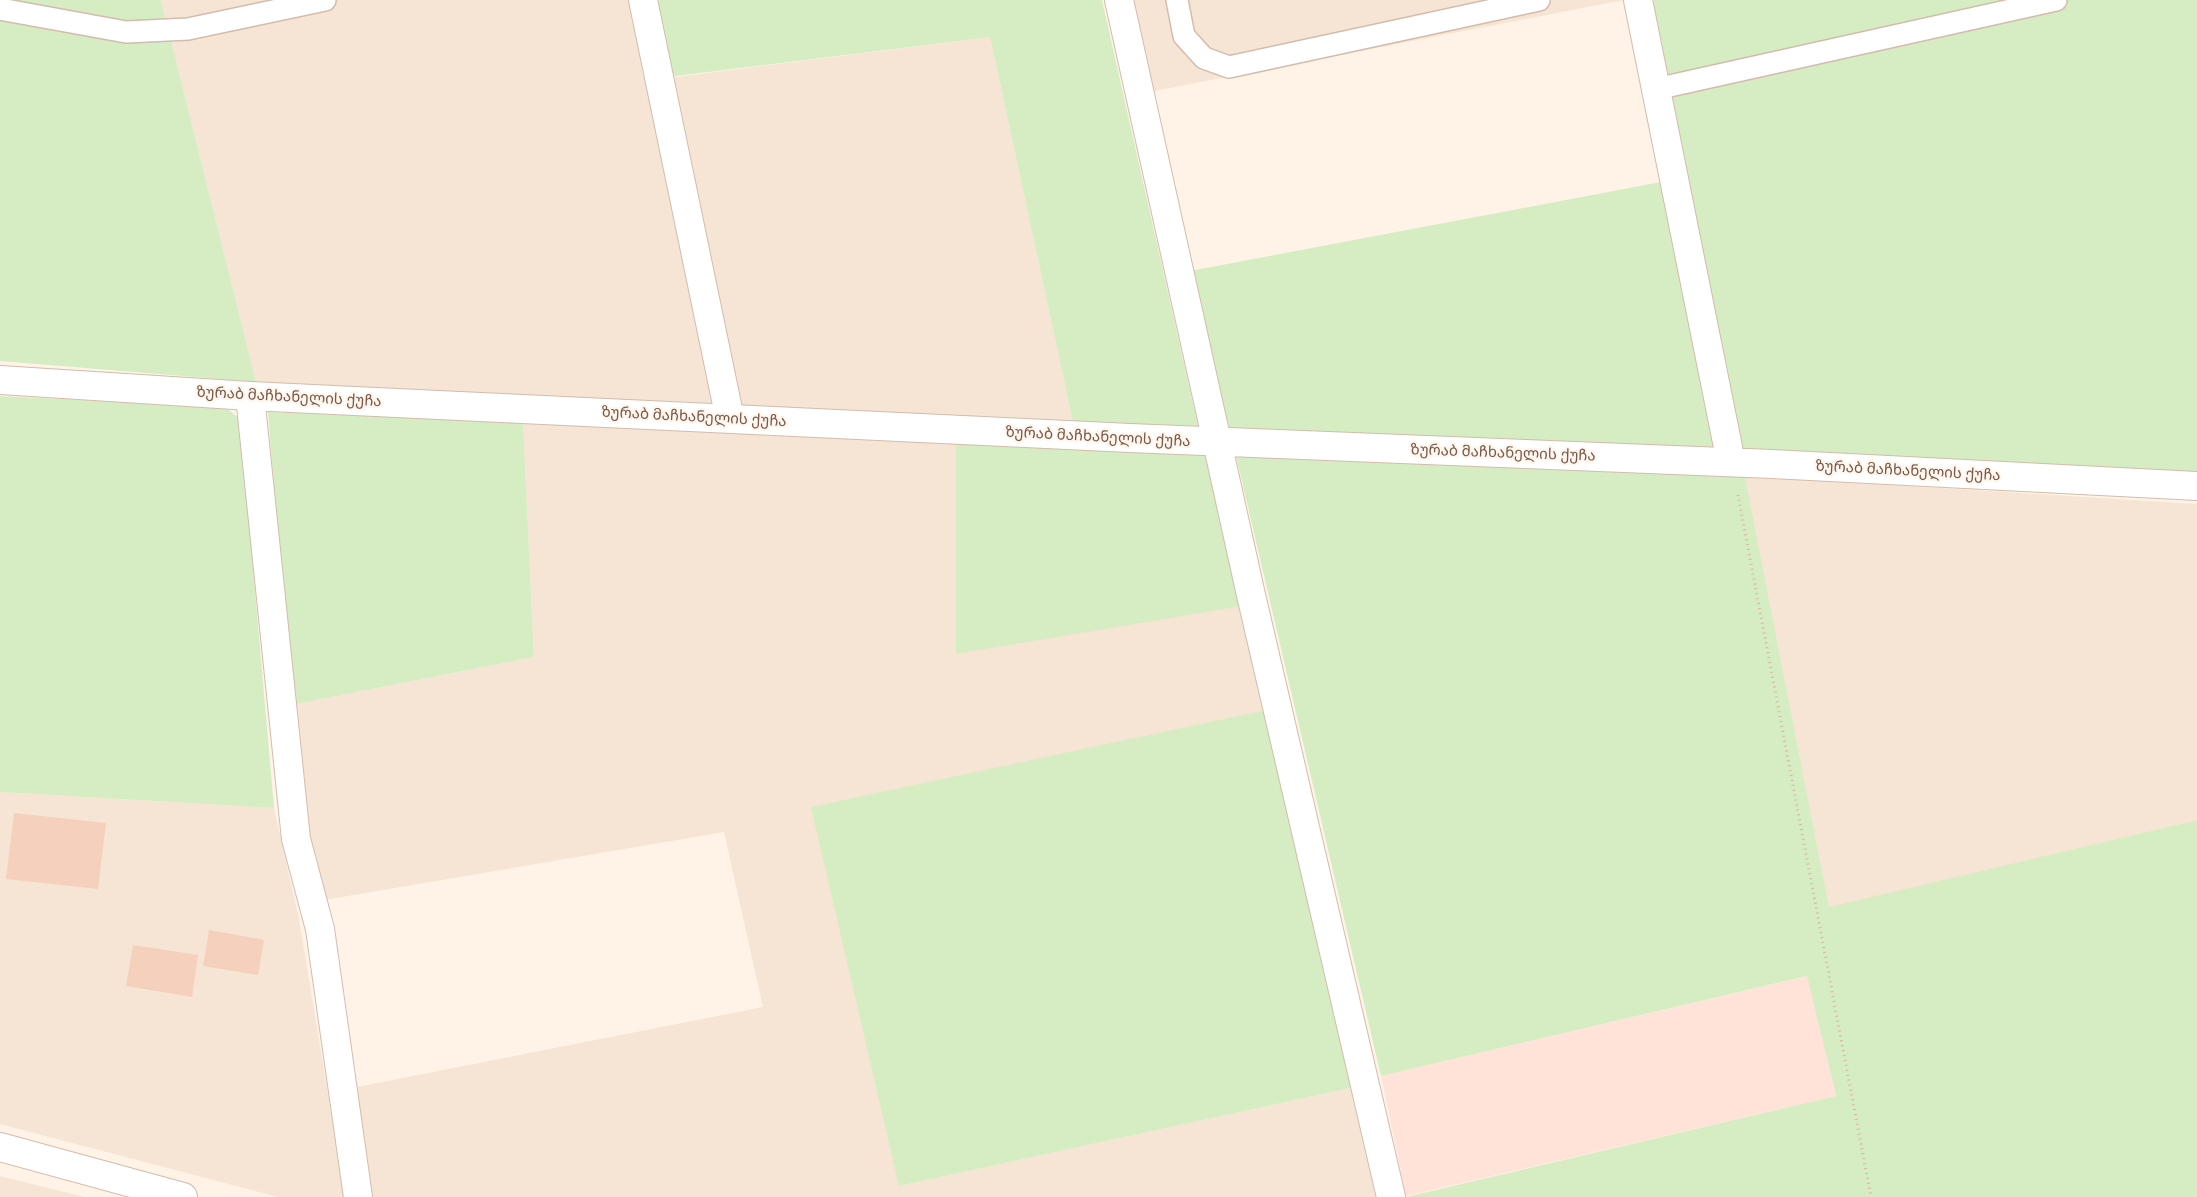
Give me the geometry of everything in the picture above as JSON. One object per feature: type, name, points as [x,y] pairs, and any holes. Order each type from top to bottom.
[{"type":"street","points":[[643,0],[730,419]]},
{"type":"street","points":[[1119,0],[1251,594],[1391,1197]]},
{"type":"street","points":[[1638,0],[1731,462]]},
{"type":"street","name":"ზურაბ მაჩხანელის ქუჩა","points":[[0,380],[250,396],[1217,442],[1731,462],[2197,486]]},
{"type":"street","points":[[250,396],[296,839],[320,929],[358,1197]]},
{"type":"street","points":[[0,1147],[183,1197]]},
{"type":"lane","points":[[0,9],[126,32],[188,29],[325,0]]},
{"type":"lane","points":[[1177,0],[1184,36],[1204,58],[1229,67],[1539,0]]},
{"type":"lane","points":[[1656,89],[2056,0]]},
{"type":"path","points":[[1731,462],[1871,1197]]},
{"type":"shaded area","points":[[161,0],[630,0],[718,407],[256,382]]},
{"type":"shaded area","points":[[1129,0],[1624,0],[1149,92]]},
{"type":"shaded area","points":[[990,37],[1073,422],[739,408],[668,78]]},
{"type":"shaded area","points":[[523,422],[956,438],[1242,606],[1266,710],[899,1186],[1355,1087],[1378,1197],[371,1197],[357,1087],[763,1007],[724,832],[324,900],[303,831],[291,705],[534,657]]},
{"type":"shaded area","points":[[1745,476],[2197,504],[2197,820],[1829,908]]},
{"type":"shaded area","points":[[0,792],[274,808],[299,919],[345,1197],[278,1197],[0,1124]]},
{"type":"shaded area","points":[[1808,976],[1836,1096],[1406,1196],[1381,1076]]},
{"type":"shaded area","points":[[0,1176],[85,1197],[0,1197]]},
{"type":"green space","points":[[0,0],[161,0],[256,382],[0,361]]},
{"type":"green space","points":[[652,0],[1102,0],[1198,426],[1073,422],[990,37],[668,77]]},
{"type":"green space","points":[[1633,0],[2197,0],[2197,472],[1230,430],[1190,271],[1677,179]]},
{"type":"green space","points":[[0,396],[225,407],[240,419],[274,808],[0,792]]},
{"type":"green space","points":[[268,412],[523,422],[534,657],[291,705]]},
{"type":"green space","points":[[956,438],[1208,452],[1242,606],[956,654]]},
{"type":"green space","points":[[1236,456],[1745,476],[1829,907],[2197,820],[2197,1197],[1406,1197],[1836,1096],[1807,976],[1381,1076]]},
{"type":"green space","points":[[1266,710],[1355,1087],[899,1186],[811,807]]},
{"type":"building","points":[[14,813],[106,823],[98,889],[6,879]]},
{"type":"building","points":[[209,930],[264,940],[258,975],[203,966]]},
{"type":"building","points":[[133,945],[198,955],[192,997],[126,986]]}]
